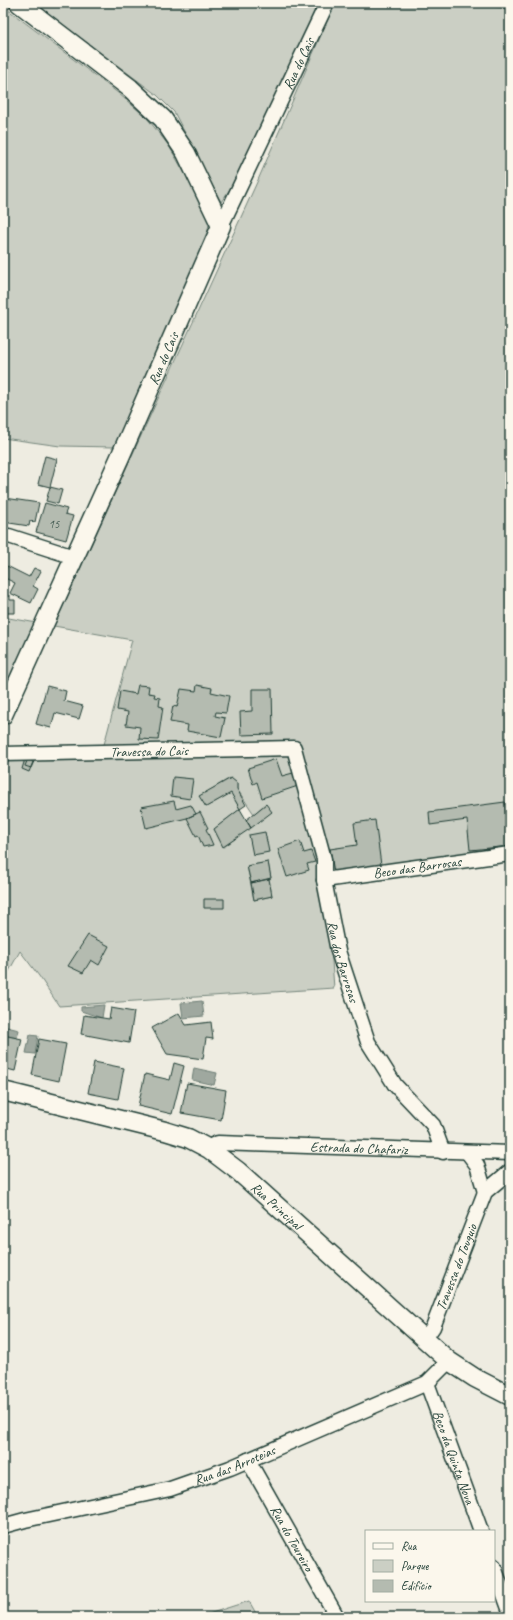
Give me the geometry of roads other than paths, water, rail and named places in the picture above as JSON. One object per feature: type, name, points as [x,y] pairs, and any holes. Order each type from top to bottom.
[{"type":"street","points":[[19,3],[130,88],[163,119],[186,154],[222,226]]},
{"type":"street","name":"Rua do Cais","points":[[3,715],[120,457],[222,226],[327,3]]},
{"type":"street","points":[[3,536],[9,536],[74,557]]},
{"type":"street","name":"Travessa do Cais","points":[[3,754],[294,748]]},
{"type":"street","name":"Rua dos Barrosas","points":[[294,748],[324,859],[324,880],[338,951],[368,1042],[395,1085],[433,1125],[443,1152]]},
{"type":"street","name":"Beco das Barrosas","points":[[324,880],[510,854]]},
{"type":"street","name":"Rua Principal","points":[[3,1091],[165,1131],[188,1138],[209,1149],[238,1171],[449,1361],[475,1378],[510,1396]]},
{"type":"street","name":"Estrada do Chafariz","points":[[209,1149],[218,1143],[468,1153],[510,1153]]},
{"type":"street","points":[[468,1153],[477,1164],[485,1192]]},
{"type":"street","name":"Travessa do Touguio","points":[[424,1340],[433,1327],[485,1192],[510,1171]]},
{"type":"street","name":"Rua das Arroteias","points":[[3,1526],[170,1488],[230,1468],[427,1383],[449,1361]]},
{"type":"street","name":"Beco da Quinta Nova","points":[[427,1383],[481,1530]]},
{"type":"street","name":"Rua do Toureiro","points":[[248,1460],[337,1617]]},
{"type":"street","points":[[495,1570],[510,1611]]}]
